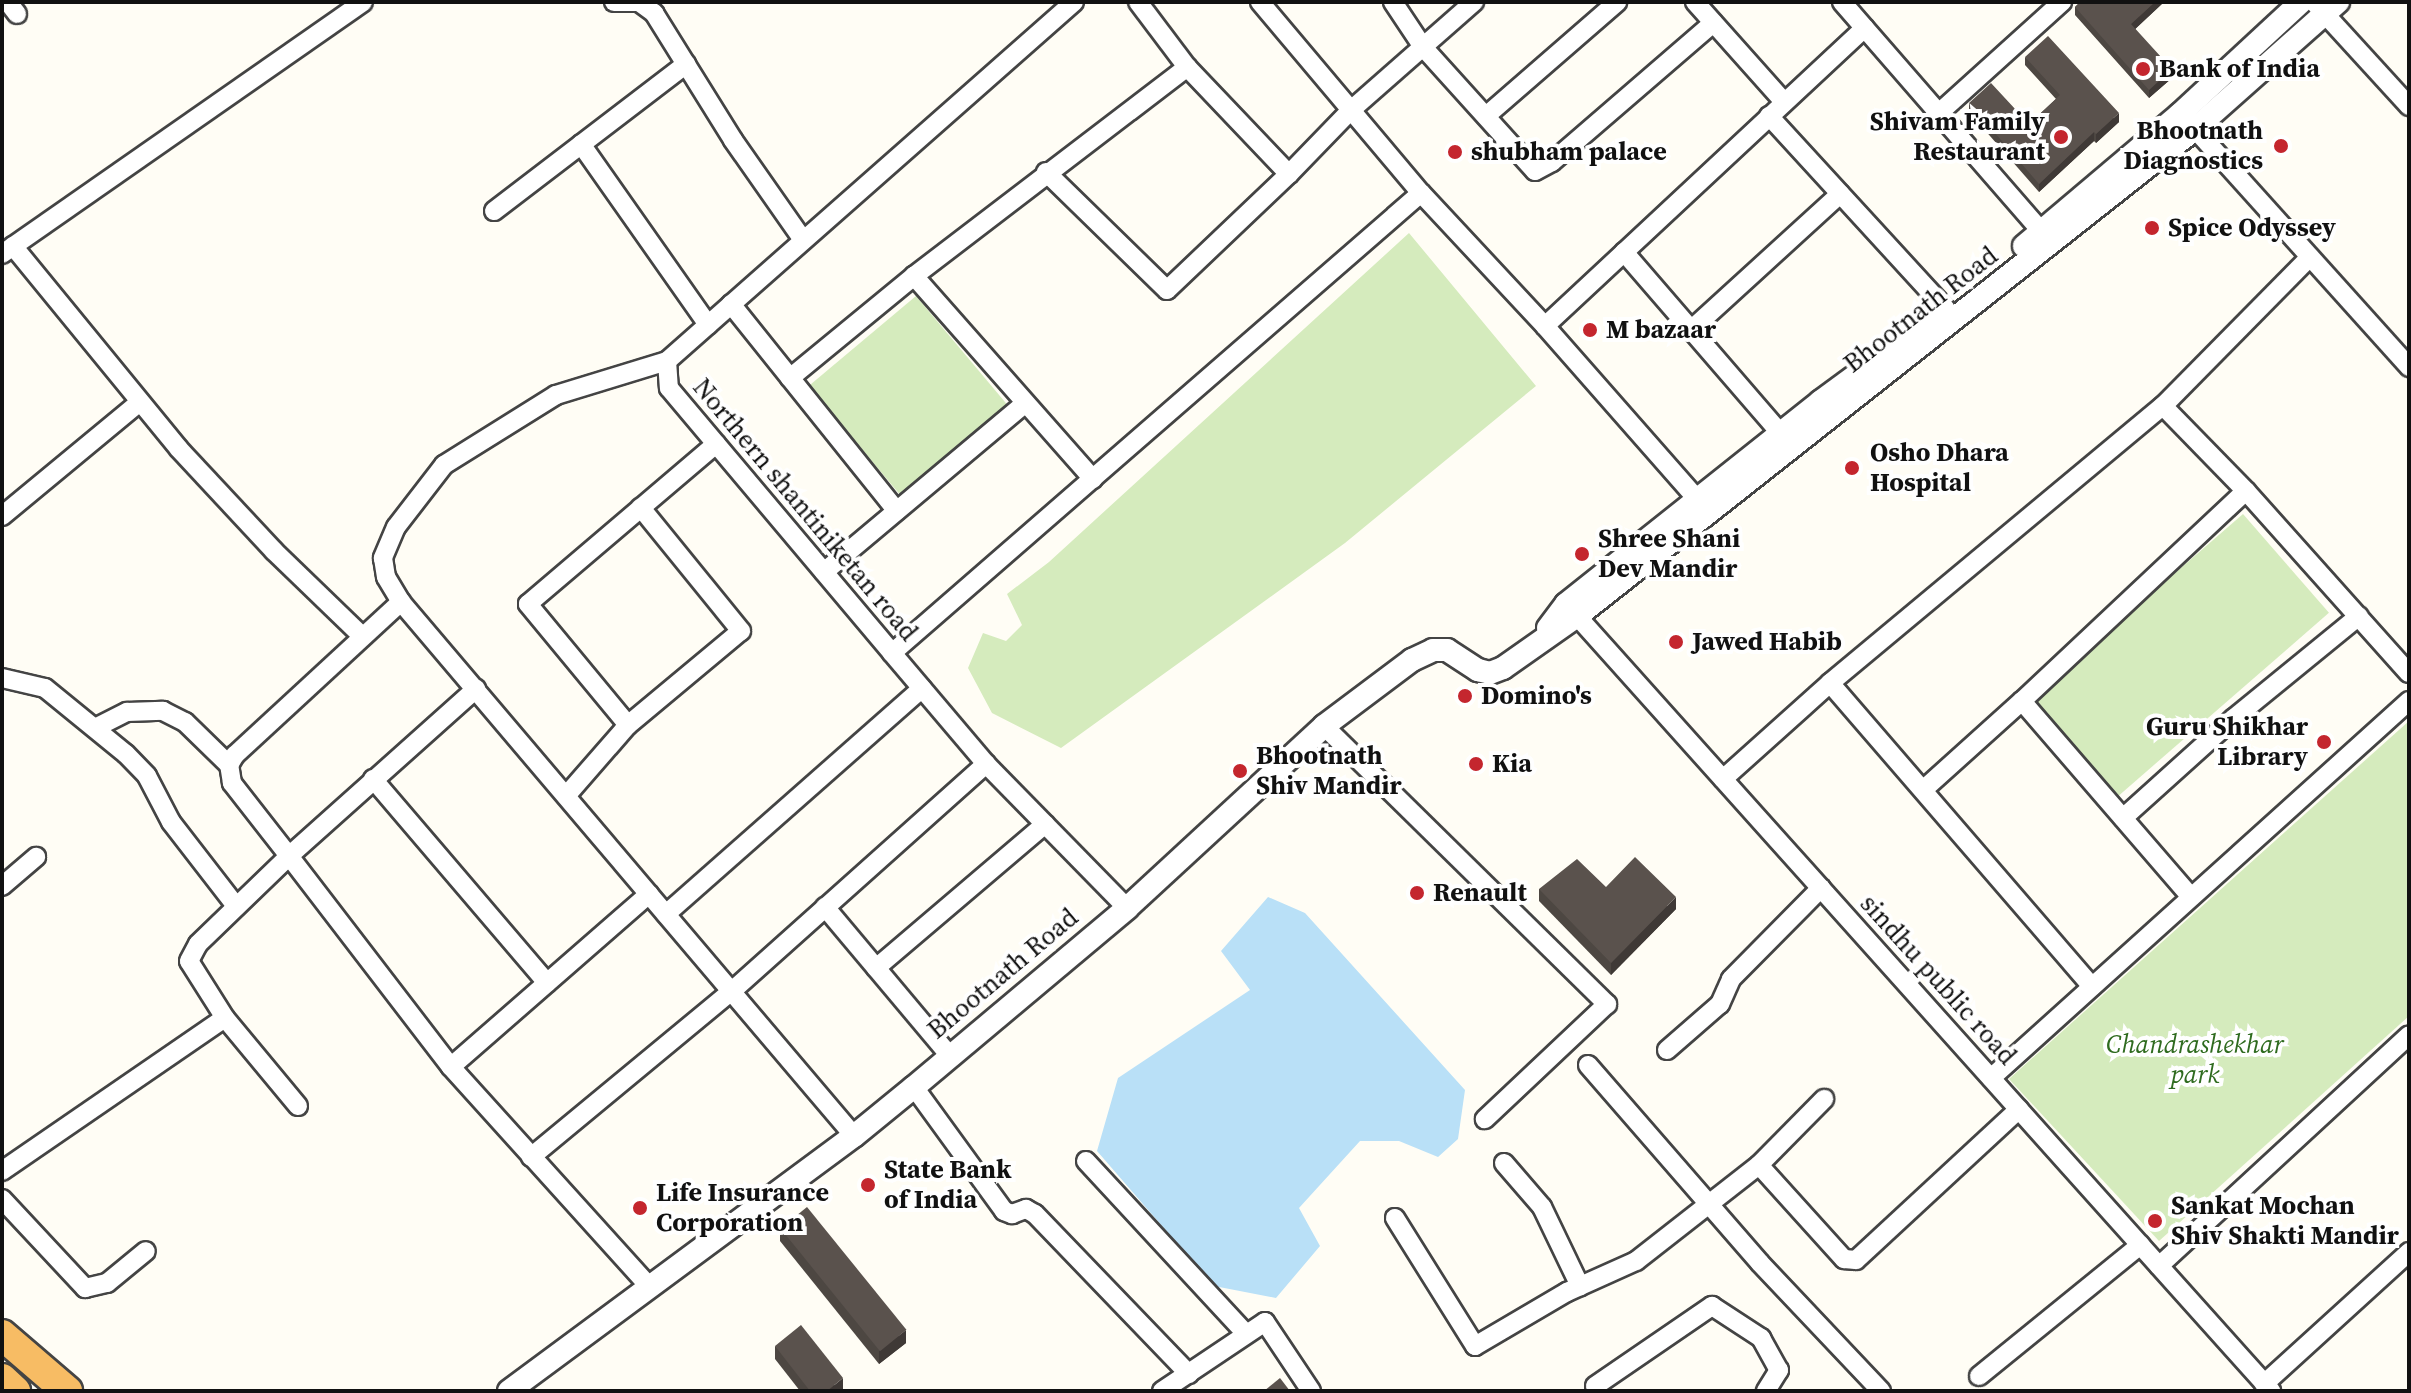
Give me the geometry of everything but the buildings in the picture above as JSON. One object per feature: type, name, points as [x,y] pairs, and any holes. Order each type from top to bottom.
[{"type":"highway","points":[[2,1335],[67,1391]]},
{"type":"highway","points":[[2,1379],[15,1391]]},
{"type":"street","points":[[362,636],[274,551],[7,250],[363,2]]},
{"type":"street","points":[[614,2],[652,4],[733,140],[803,240]]},
{"type":"street","name":"Northern shantiniketan road","points":[[1074,2],[1052,8],[803,240],[667,361],[669,388],[716,444],[986,764],[1127,908]]},
{"type":"street","points":[[1138,2],[1187,67],[1289,174]]},
{"type":"street","points":[[1260,2],[1421,193],[1545,326],[1700,507]]},
{"type":"street","points":[[1393,2],[1423,47],[1535,171],[1552,162],[1713,23]]},
{"type":"street","points":[[1046,172],[1167,290],[1351,110],[1474,2]]},
{"type":"street","points":[[1486,116],[1617,2]]},
{"type":"street","points":[[1695,2],[1784,102]]},
{"type":"street","points":[[1842,2],[2047,237]]},
{"type":"street","points":[[1939,113],[2040,9],[2062,2]]},
{"type":"street","name":"Bhootnath Road","points":[[2188,121],[2301,2]]},
{"type":"street","points":[[2325,6],[2409,106]]},
{"type":"street","name":"Bhootnath Road","points":[[509,1391],[854,1136],[1127,908],[1324,726],[1412,660],[1433,650],[1447,650],[1478,670],[1490,673],[1503,668],[1700,507],[2047,237],[2325,6]]},
{"type":"street","points":[[1545,326],[1865,28]]},
{"type":"street","points":[[494,211],[686,64]]},
{"type":"street","points":[[790,378],[1046,172],[1187,67]]},
{"type":"street","points":[[1769,116],[1946,309]]},
{"type":"street","points":[[2188,121],[2409,367]]},
{"type":"street","points":[[581,144],[708,325]]},
{"type":"street","points":[[892,653],[1421,193]]},
{"type":"street","points":[[1691,330],[1840,194]]},
{"type":"street","name":"Bhootnath Road","points":[[1700,507],[1780,433],[2047,237]]},
{"type":"street","points":[[1624,252],[1780,433]]},
{"type":"street","points":[[1723,779],[1830,683],[2163,406],[2310,257]]},
{"type":"street","points":[[914,276],[1093,479]]},
{"type":"street","points":[[731,304],[897,511]]},
{"type":"street","points":[[667,361],[556,395],[444,465],[402,518],[383,558],[386,577],[401,602],[854,1136]]},
{"type":"street","points":[[2,516],[140,402]]},
{"type":"street","points":[[824,572],[1024,404]]},
{"type":"street","points":[[2163,406],[2246,491],[2409,673]]},
{"type":"street","points":[[628,725],[528,604],[716,444]]},
{"type":"street","points":[[1923,790],[2246,491]]},
{"type":"street","points":[[566,796],[628,725],[741,631],[641,508]]},
{"type":"street","points":[[229,765],[235,755],[401,602]]},
{"type":"street","name":"sindhu public road","points":[[1572,610],[2267,1387]]},
{"type":"street","points":[[2123,818],[2234,718],[2359,616]]},
{"type":"street","points":[[2,678],[45,688],[147,776],[171,822],[236,906]]},
{"type":"street","points":[[1830,683],[2092,986]]},
{"type":"street","points":[[666,914],[922,688]]},
{"type":"street","points":[[298,1106],[225,1018],[189,961],[198,944],[236,906],[476,689]]},
{"type":"street","points":[[2022,701],[2191,897]]},
{"type":"street","points":[[1991,1078],[2409,701]]},
{"type":"street","points":[[95,728],[127,712],[163,711],[185,722],[229,765],[232,783],[451,1067],[650,1287]]},
{"type":"street","points":[[1324,726],[1607,1004],[1485,1119]]},
{"type":"street","points":[[531,1157],[732,991],[986,764]]},
{"type":"street","points":[[373,779],[547,983]]},
{"type":"street","points":[[876,968],[1045,824]]},
{"type":"street","points":[[2,886],[36,857]]},
{"type":"street","points":[[1667,1050],[1720,1004],[1731,979],[1821,888]]},
{"type":"street","points":[[451,1067],[649,894]]},
{"type":"street","points":[[825,907],[950,1056]]},
{"type":"street","points":[[2,1171],[225,1018]]},
{"type":"street","points":[[2159,1266],[2409,1035]]},
{"type":"street","points":[[1588,1065],[1709,1204],[1881,1391]]},
{"type":"street","points":[[914,1087],[1004,1211],[1012,1214],[1026,1209],[1035,1214],[1189,1374]]},
{"type":"street","points":[[1395,1218],[1475,1346],[1580,1286],[1636,1261],[1759,1165],[1824,1099]]},
{"type":"street","points":[[1759,1165],[1844,1259],[1856,1260],[2019,1109]]},
{"type":"street","points":[[1086,1161],[1245,1333]]},
{"type":"street","points":[[1504,1163],[1542,1207],[1580,1286]]},
{"type":"street","points":[[2,1199],[85,1288],[107,1283],[146,1251]]},
{"type":"street","points":[[1979,1376],[2140,1245]]},
{"type":"street","points":[[2267,1387],[2409,1252]]},
{"type":"street","points":[[1595,1386],[1712,1306],[1761,1338],[1779,1370],[1766,1391]]},
{"type":"street","points":[[1162,1391],[1265,1322],[1311,1391]]},
{"type":"green space","points":[[1409,233],[1536,386],[1345,543],[1061,748],[992,713],[968,668],[983,633],[1006,641],[1022,625],[1007,594],[1049,562]]},
{"type":"green space","points":[[916,296],[1008,406],[901,496],[809,386]]},
{"type":"green space","points":[[2243,514],[2329,613],[2118,796],[2032,697]]},
{"type":"green space","name":"Chandrashekhar park","points":[[2409,721],[2409,1016],[2159,1241],[2009,1079]]},
{"type":"water","points":[[1268,897],[1305,913],[1465,1090],[1458,1139],[1438,1157],[1399,1141],[1360,1141],[1299,1208],[1320,1246],[1276,1298],[1214,1286],[1097,1151],[1118,1078],[1250,990],[1221,951]]},
{"type":"place","name":"Bank of India","points":[[2143,69]]},
{"type":"place","name":"Shivam Family Restaurant","points":[[2061,137]]},
{"type":"place","name":"Bhootnath Diagnostics","points":[[2281,146]]},
{"type":"place","name":"shubham palace","points":[[1455,152]]},
{"type":"place","name":"Spice Odyssey","points":[[2152,228]]},
{"type":"place","name":"M bazaar","points":[[1590,330]]},
{"type":"place","name":"Osho Dhara Hospital","points":[[1852,468]]},
{"type":"place","name":"Shree Shani Dev Mandir","points":[[1582,554]]},
{"type":"place","name":"Jawed Habib","points":[[1676,642]]},
{"type":"place","name":"Domino's","points":[[1465,696]]},
{"type":"place","name":"Guru Shikhar Library","points":[[2324,742]]},
{"type":"place","name":"Kia","points":[[1476,764]]},
{"type":"place","name":"Bhootnath Shiv Mandir","points":[[1240,771]]},
{"type":"place","name":"Renault","points":[[1417,893]]},
{"type":"place","name":"State Bank of India","points":[[868,1185]]},
{"type":"place","name":"Life Insurance Corporation","points":[[640,1208]]},
{"type":"place","name":"Sankat Mochan Shiv Shakti Mandir","points":[[2155,1221]]}]
